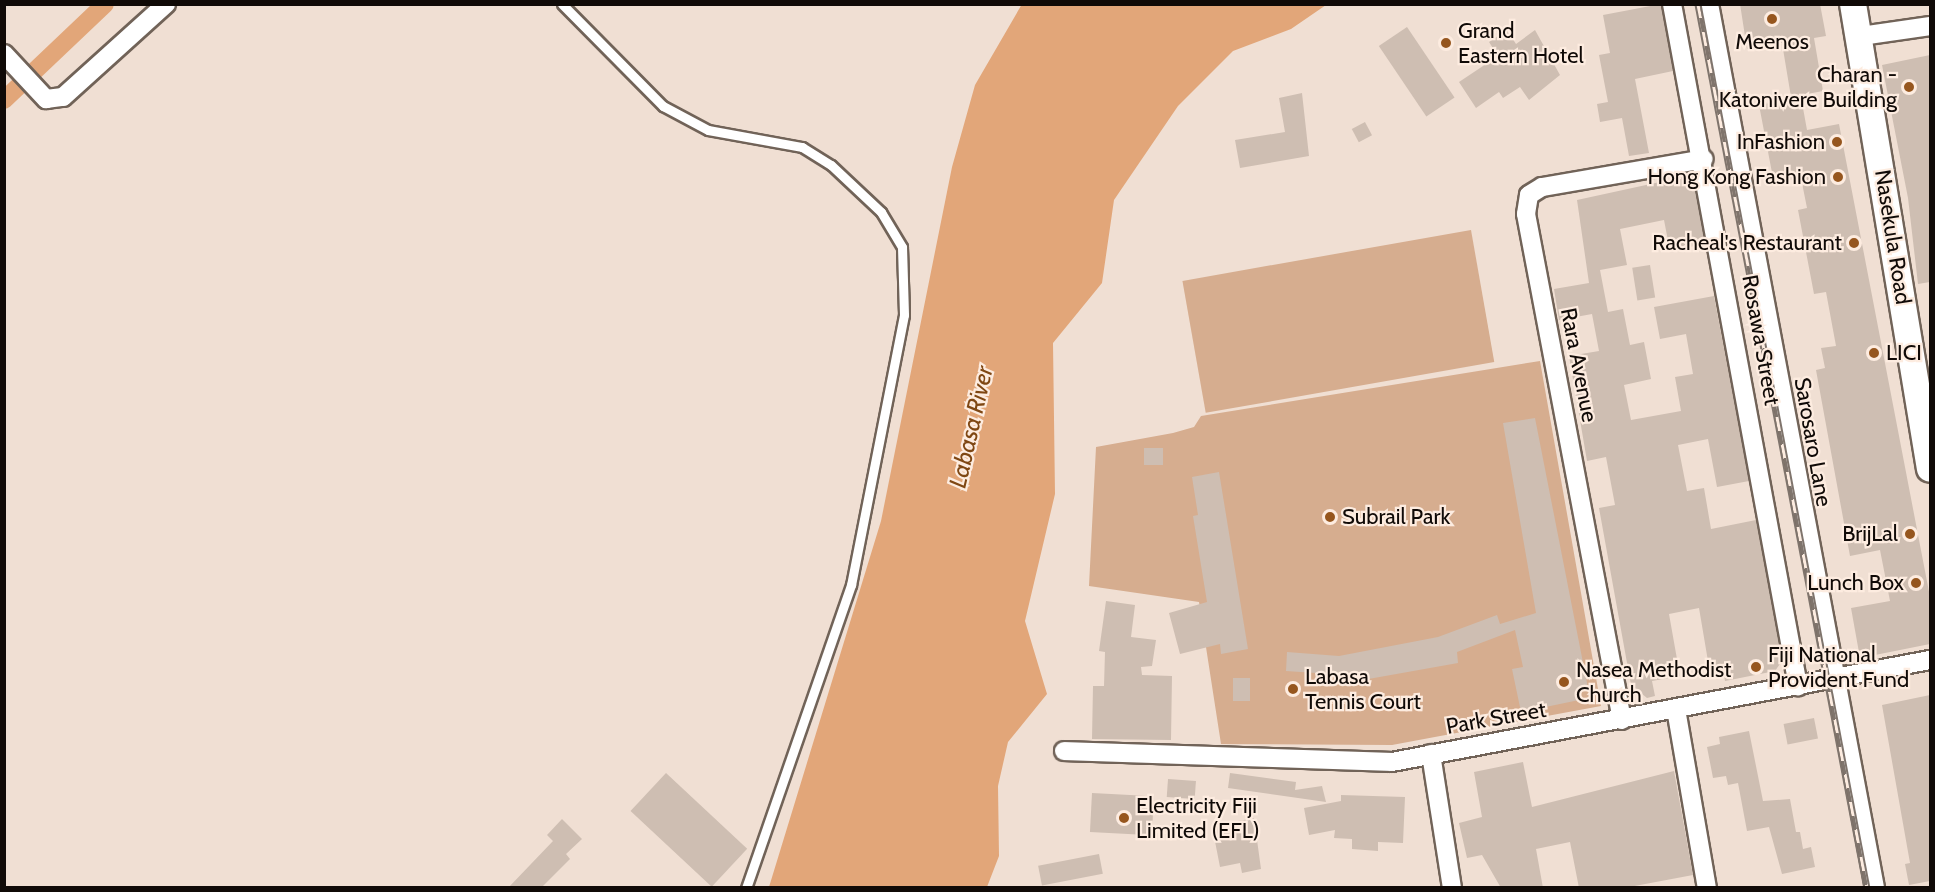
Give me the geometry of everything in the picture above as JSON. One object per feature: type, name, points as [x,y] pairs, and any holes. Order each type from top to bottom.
[{"type":"main road","name":"Nasekula Road","points":[[1853,4],[1861,36],[1930,469]]},
{"type":"street","points":[[4,54],[46,99],[63,97],[166,4]]},
{"type":"street","name":"Rosawa Street","points":[[1672,4],[1704,159],[1798,686]]},
{"type":"street","name":"Sarosaro Lane","points":[[1709,4],[1832,680],[1875,888]]},
{"type":"street","points":[[1861,36],[1930,26]]},
{"type":"street","name":"Rara Avenue","points":[[1622,720],[1526,214],[1529,195],[1542,187],[1704,159]]},
{"type":"street","name":"Park Street","points":[[1065,751],[1358,764],[1431,754],[1622,720],[1930,660]]},
{"type":"street","points":[[1676,709],[1707,888]]},
{"type":"street","points":[[1431,754],[1452,888]]},
{"type":"lane","points":[[562,4],[663,106],[708,130],[802,147],[831,165],[881,212],[902,247],[904,315],[851,585],[746,888]]},
{"type":"shaded area","points":[[1471,230],[1494,362],[1206,413],[1182,281]]},
{"type":"shaded area","name":"Subrail Park","points":[[1540,361],[1601,706],[1392,745],[1221,744],[1199,602],[1089,586],[1096,447],[1194,427],[1201,416]]},
{"type":"water","name":"Labasa River","points":[[1022,4],[1326,5],[1291,29],[1233,51],[1178,106],[1114,200],[1102,283],[1053,343],[1055,494],[1025,621],[1047,694],[1008,742],[998,786],[999,856],[987,887],[769,887],[881,521],[952,167],[975,85]]},
{"type":"building","points":[[1661,4],[1673,71],[1635,79],[1649,153],[1629,156],[1622,118],[1600,122],[1597,104],[1608,102],[1599,55],[1610,53],[1603,15]]},
{"type":"building","points":[[1740,4],[1820,4],[1826,36],[1814,38],[1823,91],[1791,97],[1782,43],[1747,49]]},
{"type":"building","points":[[1407,27],[1455,97],[1426,116],[1379,46]]},
{"type":"building","points":[[1507,30],[1516,44],[1535,30],[1560,75],[1529,100],[1520,87],[1503,98],[1499,92],[1476,108],[1459,82],[1498,56],[1489,42]]},
{"type":"building","points":[[1930,55],[1930,282],[1918,284],[1908,198],[1882,65]]},
{"type":"building","points":[[1302,93],[1309,156],[1240,168],[1235,140],[1285,132],[1279,98]]},
{"type":"building","points":[[1801,97],[1807,130],[1839,124],[1930,597],[1930,644],[1860,658],[1851,608],[1890,601],[1880,550],[1850,556],[1816,370],[1825,368],[1821,348],[1836,346],[1826,292],[1814,294],[1798,210],[1807,208],[1801,178],[1774,183],[1759,105]]},
{"type":"building","points":[[1365,122],[1372,135],[1359,142],[1352,129]]},
{"type":"building","points":[[1692,175],[1705,244],[1670,251],[1664,220],[1620,229],[1627,265],[1600,270],[1608,312],[1623,309],[1630,345],[1644,342],[1651,379],[1624,385],[1631,420],[1681,411],[1675,377],[1693,374],[1686,334],[1660,339],[1654,307],[1714,296],[1749,481],[1717,487],[1708,439],[1678,445],[1687,491],[1704,488],[1711,529],[1756,520],[1782,661],[1775,671],[1725,681],[1723,670],[1710,673],[1699,608],[1669,614],[1680,676],[1652,681],[1655,696],[1647,698],[1631,685],[1599,508],[1615,505],[1606,457],[1587,461],[1569,356],[1599,351],[1592,314],[1559,320],[1554,289],[1589,283],[1577,200]]},
{"type":"building","points":[[1650,265],[1655,298],[1637,300],[1632,268]]},
{"type":"building","points":[[1535,418],[1588,688],[1577,690],[1579,700],[1521,712],[1512,669],[1523,667],[1515,630],[1457,652],[1458,663],[1346,683],[1346,675],[1286,671],[1287,652],[1339,656],[1438,637],[1497,615],[1500,624],[1536,613],[1503,423]]},
{"type":"building","points":[[1144,448],[1163,448],[1163,465],[1144,465]]},
{"type":"building","points":[[1219,472],[1248,649],[1221,654],[1220,644],[1180,654],[1169,613],[1207,602],[1193,516],[1198,515],[1192,477]]},
{"type":"building","points":[[1106,601],[1135,605],[1131,637],[1156,640],[1152,666],[1141,667],[1142,675],[1172,676],[1171,740],[1092,739],[1093,686],[1104,686],[1105,652],[1099,651]]},
{"type":"building","points":[[1233,678],[1250,678],[1250,701],[1233,701]]},
{"type":"building","points":[[1930,695],[1930,881],[1909,885],[1905,864],[1910,863],[1882,705]]},
{"type":"building","points":[[1814,718],[1818,739],[1788,745],[1784,724]]},
{"type":"building","points":[[1749,731],[1763,801],[1790,799],[1796,832],[1800,832],[1803,849],[1811,847],[1815,867],[1782,874],[1769,827],[1747,831],[1738,783],[1728,785],[1726,776],[1713,778],[1707,747],[1720,744],[1719,737]]},
{"type":"building","points":[[1523,762],[1532,807],[1674,771],[1693,875],[1624,888],[1579,888],[1570,842],[1536,849],[1543,888],[1501,888],[1482,855],[1467,858],[1459,823],[1482,817],[1474,772]]},
{"type":"building","points":[[666,773],[747,849],[712,887],[631,811]]},
{"type":"building","points":[[1230,773],[1296,782],[1295,790],[1322,786],[1326,802],[1228,788]]},
{"type":"building","points":[[1168,779],[1196,781],[1195,799],[1167,797]]},
{"type":"building","points":[[1092,793],[1154,796],[1152,835],[1090,832]]},
{"type":"building","points":[[1341,795],[1405,797],[1403,843],[1378,842],[1378,851],[1352,849],[1352,839],[1334,838],[1335,830],[1309,835],[1304,808],[1341,801]]},
{"type":"building","points":[[1254,818],[1261,869],[1242,873],[1240,863],[1220,867],[1212,826]]},
{"type":"building","points":[[562,819],[582,839],[566,854],[570,859],[541,888],[508,888],[553,841],[547,835]]},
{"type":"building","points":[[1099,854],[1103,874],[1042,885],[1038,866]]},
{"type":"waterway","points":[[4,100],[105,4]]},
{"type":"railway","points":[[1698,4],[1867,888]]},
{"type":"place","name":"Meenos","points":[[1772,19]]},
{"type":"place","name":"Grand Eastern Hotel","points":[[1446,43]]},
{"type":"place","name":"Charan - Katonivere Building","points":[[1909,87]]},
{"type":"place","name":"InFashion","points":[[1837,142]]},
{"type":"place","name":"Hong Kong Fashion","points":[[1838,177]]},
{"type":"place","name":"Racheal's Restaurant","points":[[1854,243]]},
{"type":"place","name":"LICI","points":[[1874,353]]},
{"type":"place","name":"Subrail Park","points":[[1330,517]]},
{"type":"place","name":"BrijLal","points":[[1910,534]]},
{"type":"place","name":"Lunch Box","points":[[1916,583]]},
{"type":"place","name":"Fiji National Provident Fund","points":[[1756,667]]},
{"type":"place","name":"Nasea Methodist Church","points":[[1564,682]]},
{"type":"place","name":"Labasa Tennis Court","points":[[1293,689]]},
{"type":"place","name":"Electricity Fiji Limited (EFL)","points":[[1124,818]]}]
